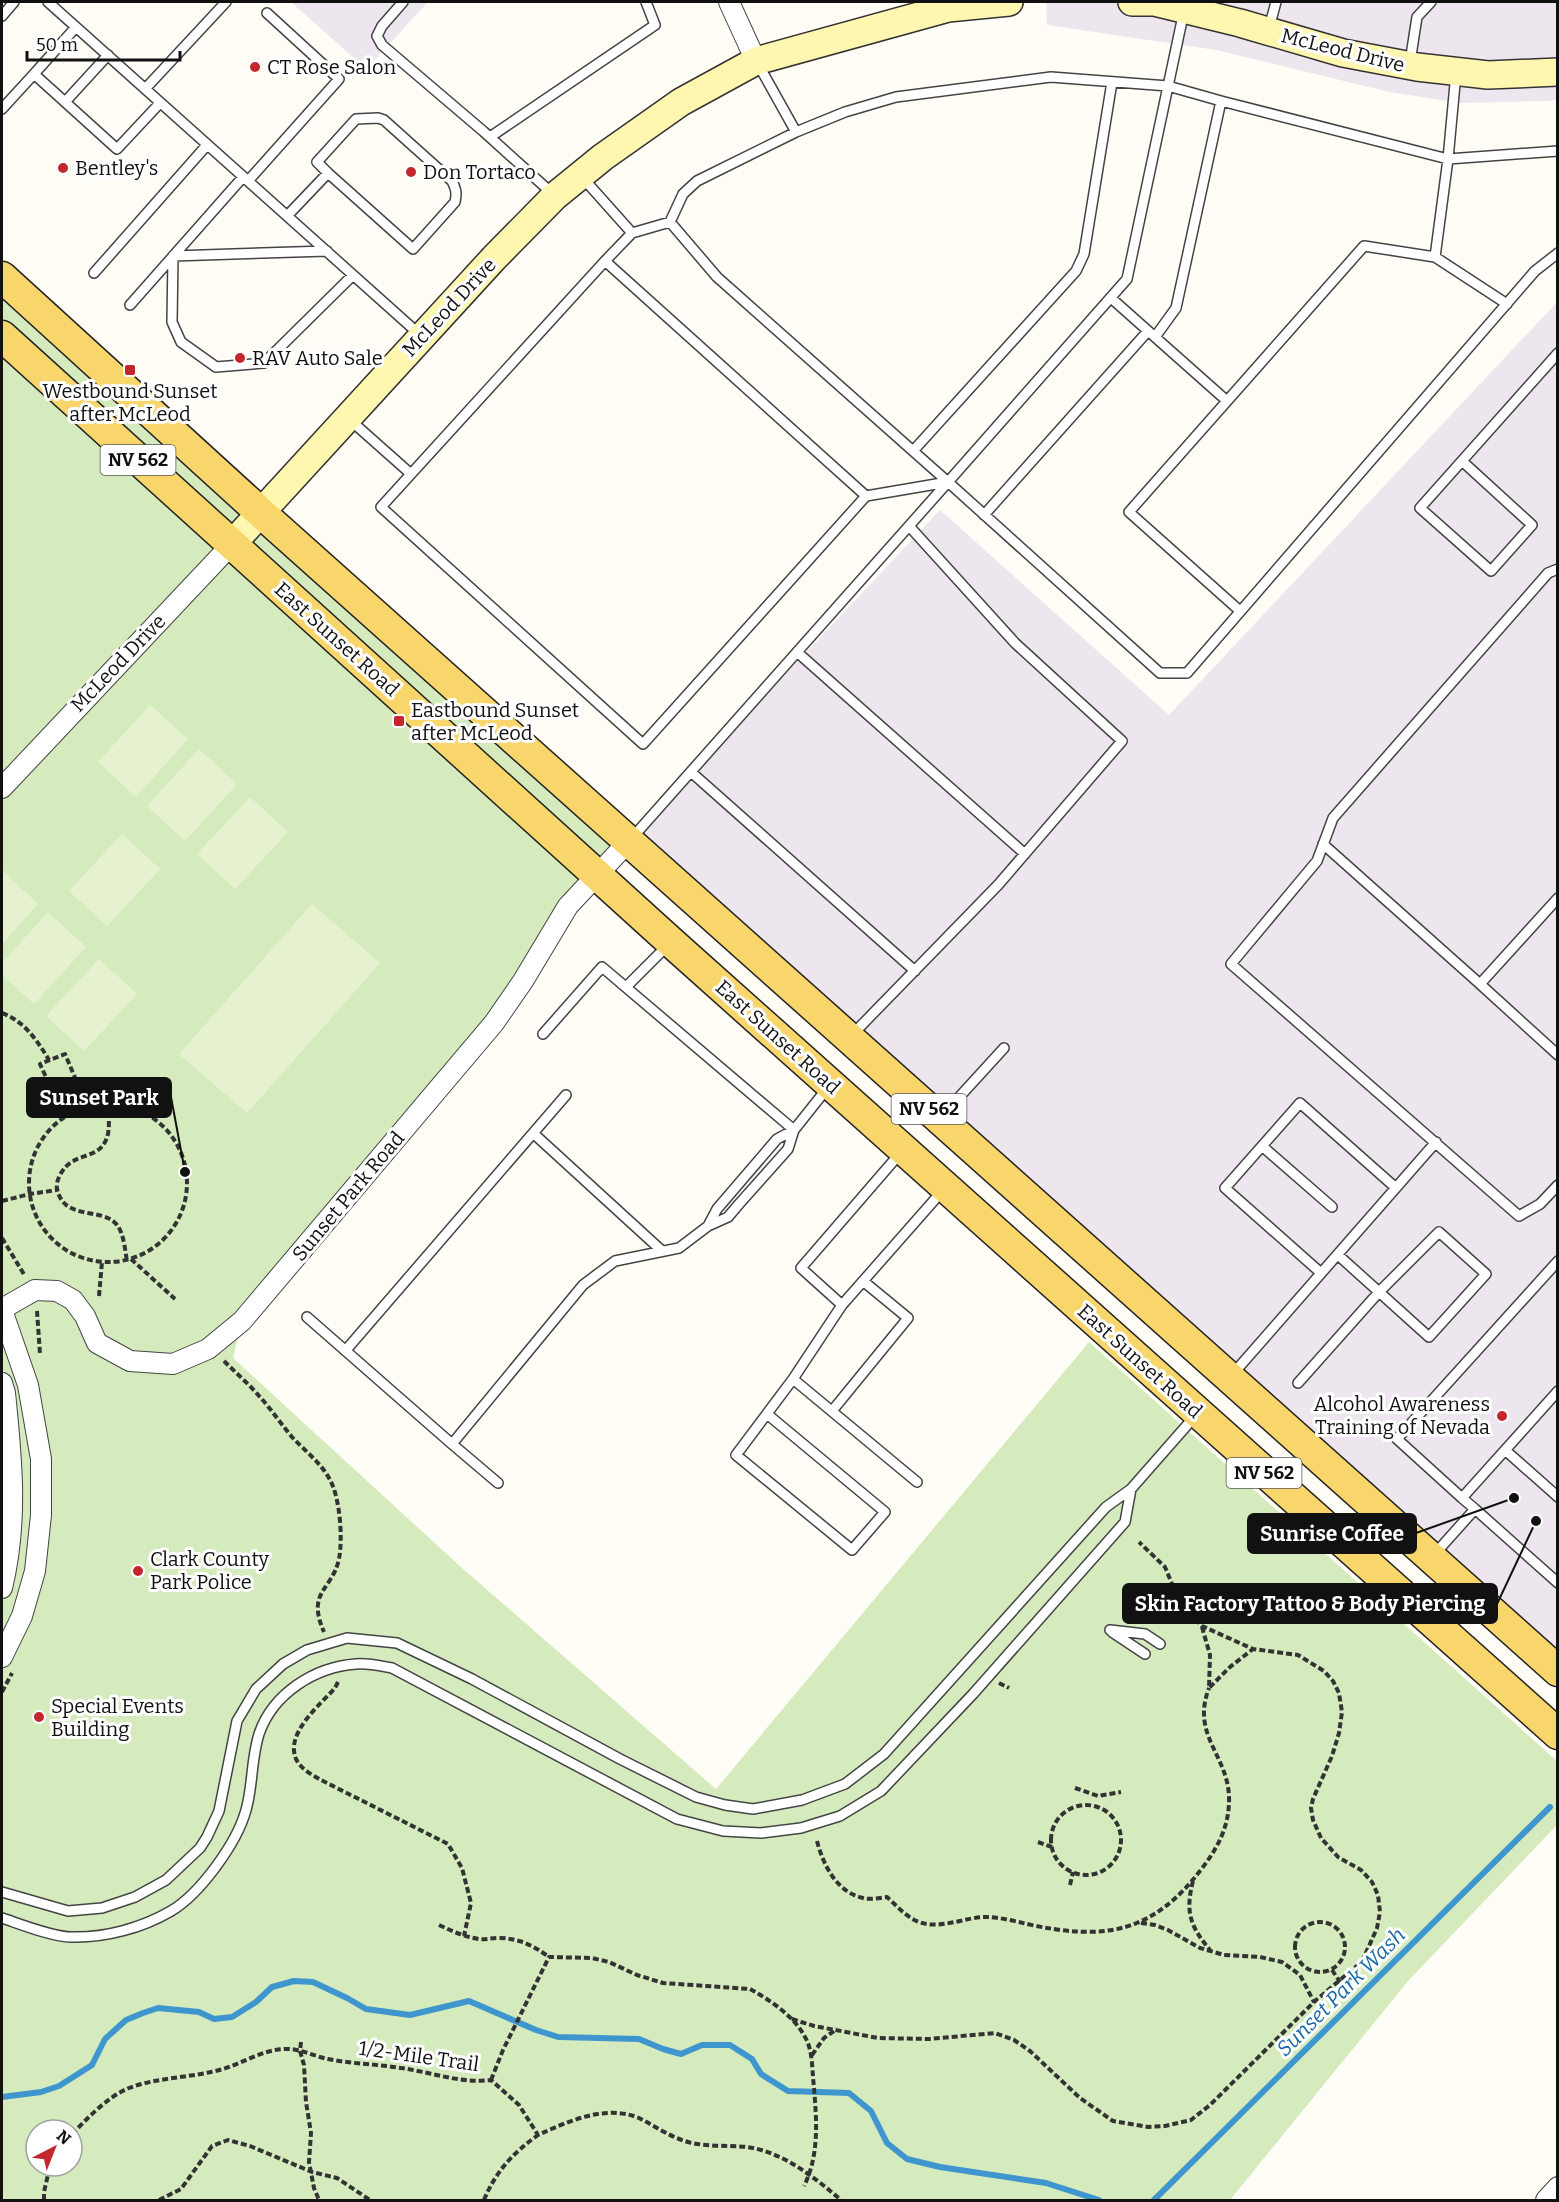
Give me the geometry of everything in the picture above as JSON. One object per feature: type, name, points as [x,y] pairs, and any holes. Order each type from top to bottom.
[{"type":"main road","name":"NV 562","points":[[2,278],[261,513],[1557,1671]]},
{"type":"main road","name":"East Sunset Road","points":[[2,336],[671,942],[1198,1414],[1554,1723]]},
{"type":"main road","points":[[1198,1414],[1230,1378]]},
{"type":"street","points":[[729,2],[756,61]]},
{"type":"street","name":"McLeod Drive","points":[[2,788],[261,513],[494,258],[555,196],[603,157],[681,102],[756,61],[948,8],[1009,2]]},
{"type":"street","name":"McLeod Drive","points":[[1132,2],[1154,2],[1343,53],[1410,66],[1488,75],[1557,72]]},
{"type":"street","name":"Sunset Park Road","points":[[2,1309],[35,1290],[57,1291],[74,1300],[85,1316],[98,1343],[130,1361],[173,1364],[211,1347],[242,1321],[494,1023],[523,981],[568,906],[629,841]]},
{"type":"street","points":[[2,1309],[28,1385],[41,1460],[41,1515],[35,1571],[22,1616],[2,1657]]},
{"type":"street","points":[[2,1383],[13,1465],[8,1563],[2,1588]]},
{"type":"street","points":[[1546,2200],[1557,2187]]},
{"type":"lane","points":[[2,16],[15,2]]},
{"type":"lane","points":[[48,2],[422,337]]},
{"type":"lane","points":[[146,89],[226,2]]},
{"type":"lane","points":[[403,2],[382,26],[377,36],[382,45],[555,196]]},
{"type":"lane","points":[[490,137],[654,25],[645,2]]},
{"type":"lane","points":[[1268,32],[1276,2]]},
{"type":"lane","points":[[1410,66],[1417,17],[1431,2]]},
{"type":"lane","points":[[629,841],[1127,279],[1184,10]]},
{"type":"lane","points":[[130,305],[339,79],[267,14]]},
{"type":"lane","points":[[2,109],[76,27]]},
{"type":"lane","points":[[65,102],[108,55]]},
{"type":"lane","points":[[756,61],[796,132]]},
{"type":"lane","points":[[1435,257],[1448,159],[1456,72]]},
{"type":"lane","points":[[34,74],[117,149],[160,103]]},
{"type":"lane","points":[[948,483],[866,496],[643,744],[381,507],[632,233],[670,222],[683,194],[697,180],[796,132],[845,112],[896,97],[1051,77],[1168,87],[1448,159],[1557,152]]},
{"type":"lane","points":[[913,451],[1076,271],[1084,254],[1112,82]]},
{"type":"lane","points":[[984,515],[1176,308],[1221,101]]},
{"type":"lane","points":[[378,118],[384,120],[452,181],[457,190],[455,202],[413,249],[328,173],[317,162],[356,119],[378,118]]},
{"type":"lane","points":[[94,273],[207,145]]},
{"type":"lane","points":[[287,216],[328,173]]},
{"type":"lane","points":[[581,175],[632,233]]},
{"type":"lane","points":[[670,222],[717,277],[1160,674],[1187,673],[1535,271],[1557,253]]},
{"type":"lane","points":[[1240,611],[1129,512],[1364,246],[1435,257],[1507,304]]},
{"type":"lane","points":[[173,256],[327,251]]},
{"type":"lane","points":[[173,256],[172,322],[181,342],[216,368],[264,363],[353,275]]},
{"type":"lane","points":[[604,261],[866,496]]},
{"type":"lane","points":[[1111,298],[1227,401]]},
{"type":"lane","points":[[1462,460],[1533,525],[1491,571],[1420,508],[1462,460],[1557,353]]},
{"type":"lane","points":[[347,418],[411,474]]},
{"type":"lane","points":[[849,1038],[998,885],[1122,741],[1015,643],[909,526]]},
{"type":"lane","points":[[1557,569],[1548,573],[1333,818],[1317,861],[1231,963],[1519,1216],[1540,1204],[1557,1185]]},
{"type":"lane","points":[[797,652],[1024,854]]},
{"type":"lane","points":[[691,772],[915,971]]},
{"type":"lane","points":[[1323,844],[1557,1054]]},
{"type":"lane","points":[[1480,984],[1557,898]]},
{"type":"lane","points":[[626,987],[671,942]]},
{"type":"lane","points":[[543,1034],[602,967],[794,1130]]},
{"type":"lane","points":[[940,1118],[1004,1048]]},
{"type":"lane","points":[[452,1444],[583,1285],[615,1261],[679,1248],[708,1226],[728,1216],[788,1149],[794,1130],[830,1084]]},
{"type":"lane","points":[[346,1350],[566,1095]]},
{"type":"lane","points":[[1322,1273],[1225,1188],[1300,1103],[1396,1188]]},
{"type":"lane","points":[[708,1226],[717,1209],[777,1139],[794,1130]]},
{"type":"lane","points":[[533,1133],[661,1250]]},
{"type":"lane","points":[[1230,1378],[1436,1142]]},
{"type":"lane","points":[[1262,1146],[1332,1207]]},
{"type":"lane","points":[[842,1305],[801,1268],[903,1149]]},
{"type":"lane","points":[[761,1158],[771,1168]]},
{"type":"lane","points":[[740,1182],[750,1191]]},
{"type":"lane","points":[[767,1414],[885,1512],[852,1550],[736,1455],[767,1414],[794,1379],[842,1305],[945,1187]]},
{"type":"lane","points":[[1298,1383],[1379,1292],[1439,1232],[1486,1274],[1429,1337],[1379,1292],[1338,1255]]},
{"type":"lane","points":[[1557,1261],[1397,1439],[1557,1583]]},
{"type":"lane","points":[[832,1412],[908,1318],[863,1281]]},
{"type":"lane","points":[[308,1317],[498,1483]]},
{"type":"lane","points":[[794,1379],[917,1482]]},
{"type":"lane","points":[[1462,1498],[1557,1391]]},
{"type":"lane","points":[[2,1892],[68,1911],[102,1908],[135,1897],[166,1880],[200,1848],[207,1838],[219,1811],[237,1721],[256,1689],[283,1664],[308,1650],[347,1638],[397,1643],[472,1678],[620,1759],[696,1797],[725,1805],[753,1809],[802,1800],[845,1784],[884,1754],[1106,1507],[1131,1490],[1198,1414]]},
{"type":"lane","points":[[1505,1450],[1557,1497]]},
{"type":"lane","points":[[2,1918],[69,1938],[105,1935],[137,1926],[172,1910],[208,1878],[232,1842],[246,1810],[253,1761],[260,1733],[273,1707],[295,1685],[323,1670],[357,1663],[392,1668],[677,1819],[723,1831],[761,1833],[801,1828],[840,1816],[881,1791],[973,1694],[1125,1522],[1131,1490]]},
{"type":"lane","points":[[1432,1558],[1475,1509]]},
{"type":"lane","points":[[1145,1654],[1110,1630],[1145,1634],[1160,1644]]},
{"type":"path","points":[[2,1013],[14,1018],[28,1030],[49,1060]]},
{"type":"path","points":[[64,1117],[40,1065],[49,1060],[64,1054],[87,1106]]},
{"type":"path","points":[[108,1103],[108,1131],[105,1142],[92,1154],[70,1161],[61,1173],[57,1190],[70,1208],[103,1216],[115,1223],[129,1260],[175,1299]]},
{"type":"path","points":[[108,1103],[131,1106],[153,1118],[171,1136],[183,1158],[188,1183],[185,1210],[171,1232],[151,1250],[129,1260],[102,1262],[74,1255],[52,1239],[37,1217],[30,1194],[31,1164],[40,1141],[57,1121],[80,1108],[108,1103]]},
{"type":"path","points":[[2,1201],[57,1190]]},
{"type":"path","points":[[2,1238],[27,1278]]},
{"type":"path","points":[[99,1296],[102,1262]]},
{"type":"path","points":[[439,1925],[464,1936],[482,1940],[498,1938],[517,1940],[535,1946],[549,1957],[592,1958],[609,1962],[637,1975],[663,1983],[750,1989],[792,2019],[814,2026],[878,2038],[930,2039],[984,2033],[1005,2036],[1030,2051],[1080,2098],[1113,2121],[1148,2127],[1184,2123],[1191,2120],[1224,2092],[1252,2061],[1314,2002],[1359,1964],[1377,1928],[1380,1912],[1378,1895],[1372,1882],[1361,1870],[1332,1852],[1321,1838],[1313,1820],[1311,1808],[1313,1799],[1332,1756],[1339,1733],[1342,1712],[1339,1693],[1333,1682],[1324,1671],[1298,1655],[1253,1649],[1202,1626],[1179,1601],[1165,1567],[1139,1542]]},
{"type":"path","points":[[817,1841],[824,1864],[837,1882],[848,1892],[865,1899],[887,1897],[909,1918],[922,1923],[949,1923],[987,1917],[1060,1931],[1086,1933],[1128,1927],[1161,1911],[1193,1880],[1222,1837],[1229,1815],[1229,1793],[1221,1764],[1208,1738],[1203,1719],[1204,1702],[1209,1688],[1210,1656],[1202,1626]]},
{"type":"path","points":[[1209,1688],[1253,1649]]},
{"type":"path","points":[[1075,1788],[1098,1796],[1121,1792]]},
{"type":"path","points":[[1079,1805],[1092,1805],[1103,1809],[1119,1826],[1122,1838],[1120,1850],[1106,1869],[1095,1874],[1073,1872],[1056,1857],[1052,1847],[1054,1825],[1060,1816],[1079,1805]]},
{"type":"path","points":[[1038,1842],[1052,1847]]},
{"type":"path","points":[[1070,1885],[1073,1872]]},
{"type":"path","points":[[1193,1880],[1188,1905],[1189,1916],[1194,1928],[1210,1950]]},
{"type":"path","points":[[1141,1922],[1155,1925],[1200,1948],[1224,1955],[1260,1957],[1282,1962],[1300,1975],[1314,2002]]},
{"type":"path","points":[[1321,1922],[1337,1928],[1345,1942],[1343,1958],[1332,1970],[1316,1973],[1301,1965],[1294,1949],[1299,1933],[1312,1923],[1321,1922]]},
{"type":"path","points":[[491,2080],[502,2050],[549,1957]]},
{"type":"path","points":[[1296,1971],[1301,1965]]},
{"type":"path","points":[[1332,1970],[1340,1982]]},
{"type":"path","points":[[792,2019],[809,2045],[817,2127],[810,2174],[804,2186]]},
{"type":"path","points":[[812,2068],[812,2053],[824,2038],[837,2030]]},
{"type":"path","points":[[301,2042],[300,2051],[304,2065],[311,2133],[309,2162],[319,2200]]},
{"type":"path","name":"1/2-Mile Trail","points":[[84,2123],[104,2104],[127,2089],[151,2082],[206,2074],[268,2052],[284,2049],[329,2059],[405,2068],[474,2082],[491,2080],[519,2105],[538,2134]]},
{"type":"path","points":[[473,2089],[474,2082]]},
{"type":"path","points":[[484,2200],[503,2165],[538,2134],[566,2122],[592,2115],[618,2112],[636,2117],[670,2136],[689,2143],[751,2148],[768,2153],[810,2174],[841,2200]]},
{"type":"path","points":[[159,2200],[181,2189],[212,2146],[228,2140],[250,2146],[312,2172],[337,2178],[370,2200]]},
{"type":"path","points":[[44,2200],[47,2178]]},
{"type":"shaded area","points":[[291,2],[428,2],[366,69]]},
{"type":"shaded area","points":[[1046,2],[1557,2],[1557,99],[1461,103],[1389,92],[1216,50],[1047,25]]},
{"type":"shaded area","points":[[1557,302],[1557,1671],[629,841],[940,510],[1169,715]]},
{"type":"green space","points":[[2,277],[629,841],[523,981],[242,1321],[233,1358],[462,1568],[716,1789],[1089,1342],[1558,1762],[1557,1825],[1408,1981],[1230,2200],[2,2200]]},
{"type":"green space","points":[[150,705],[188,739],[136,797],[98,762]]},
{"type":"green space","points":[[199,749],[237,784],[185,841],[147,806]]},
{"type":"green space","points":[[250,797],[288,832],[235,889],[197,854]]},
{"type":"green space","points":[[122,834],[160,869],[107,926],[69,891]]},
{"type":"green space","points":[[2,870],[38,904],[2,944]]},
{"type":"green space","points":[[312,904],[380,963],[247,1113],[179,1054]]},
{"type":"green space","points":[[48,912],[86,947],[34,1004],[2,975],[2,963]]},
{"type":"green space","points":[[99,959],[137,994],[84,1051],[46,1016]]},
{"type":"waterway","name":"Sunset Park Wash","points":[[1154,2200],[1550,1807]]},
{"type":"waterway","name":"Sunset Park Wash","points":[[2,2097],[41,2092],[59,2086],[92,2065],[105,2039],[126,2020],[143,2013],[158,2008],[199,2012],[214,2019],[232,2017],[256,2002],[272,1987],[294,1981],[313,1982],[366,2009],[410,2015],[469,2001],[558,2037],[639,2039],[681,2054],[702,2045],[730,2045],[752,2059],[761,2074],[788,2091],[849,2093],[871,2111],[887,2143],[907,2159],[940,2167],[1046,2183],[1099,2200]]},
{"type":"place","name":"CT Rose Salon","points":[[255,67]]},
{"type":"place","name":"Bentley's","points":[[63,168]]},
{"type":"place","name":"Don Tortaco","points":[[411,172]]},
{"type":"place","name":"RAV Auto Sale","points":[[240,358]]},
{"type":"place","name":"Westbound Sunset after McLeod","points":[[130,370]]},
{"type":"place","name":"Eastbound Sunset after McLeod","points":[[399,721]]},
{"type":"place","name":"Sunset Park","points":[[185,1172]]},
{"type":"place","name":"Alcohol Awareness Training of Nevada","points":[[1502,1416]]},
{"type":"place","name":"Sunrise Coffee","points":[[1514,1498]]},
{"type":"place","name":"Skin Factory Tattoo & Body Piercing","points":[[1536,1521]]},
{"type":"place","name":"Clark County Park Police","points":[[138,1571]]},
{"type":"place","name":"Special Events Building","points":[[39,1717]]}]
